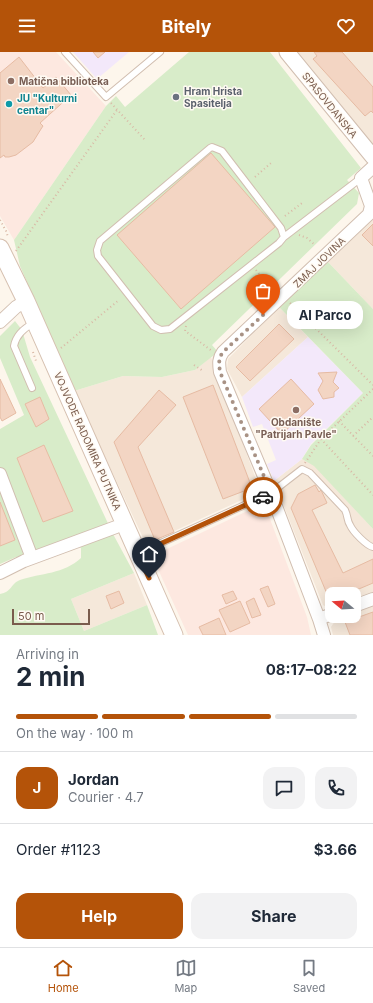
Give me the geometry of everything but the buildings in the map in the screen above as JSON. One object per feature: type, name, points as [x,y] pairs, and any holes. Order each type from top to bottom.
[{"type":"main road","name":"VOJVODE RADOMIRA PUTNIKA","points":[[7,252],[26,301],[124,519],[174,635]]},
{"type":"street","name":"SPASOVDANSKA","points":[[288,52],[373,157]]},
{"type":"street","points":[[361,178],[373,167]]},
{"type":"street","name":"ZMAJ JOVINA","points":[[324,635],[271,493],[220,372],[219,361],[223,352],[283,297],[369,214],[371,206],[361,178]]},
{"type":"street","points":[[0,322],[16,307],[26,301]]},
{"type":"street","points":[[0,474],[32,558]]},
{"type":"street","points":[[0,573],[32,558],[116,527]]},
{"type":"street","points":[[361,604],[373,600]]},
{"type":"street","points":[[319,619],[325,617]]},
{"type":"lane","points":[[65,52],[106,97],[160,52]]},
{"type":"lane","points":[[284,237],[281,228],[222,151],[212,147],[100,241],[97,250],[98,256],[153,326],[161,330],[170,329],[279,243],[284,237],[361,178]]},
{"type":"lane","points":[[32,388],[14,346],[15,339],[19,334],[26,327],[36,322]]},
{"type":"lane","points":[[138,554],[271,493],[302,469],[310,473],[345,510],[348,515],[350,526],[368,546],[373,548]]},
{"type":"path","points":[[7,252],[117,110],[145,140]]},
{"type":"path","points":[[255,177],[271,164]]},
{"type":"path","points":[[285,216],[302,203]]},
{"type":"path","points":[[294,235],[303,236],[315,245]]},
{"type":"path","points":[[260,264],[255,269],[270,288]]},
{"type":"path","points":[[283,297],[373,385]]},
{"type":"path","points":[[56,352],[119,300]]},
{"type":"path","points":[[191,322],[186,326],[186,331],[210,350]]},
{"type":"path","points":[[194,365],[203,371]]},
{"type":"path","points":[[302,469],[321,439],[373,389]]},
{"type":"path","points":[[353,436],[373,417]]},
{"type":"path","points":[[339,421],[373,456]]},
{"type":"path","points":[[321,439],[373,495]]},
{"type":"shaded area","points":[[0,52],[56,52],[106,106],[14,240],[0,216]]},
{"type":"shaded area","points":[[73,52],[129,52],[97,79]]},
{"type":"shaded area","points":[[291,52],[373,52],[373,150]]},
{"type":"shaded area","points":[[373,217],[373,309],[328,262]]},
{"type":"shaded area","points":[[279,307],[308,337],[242,397],[227,369],[228,359]]},
{"type":"shaded area","name":"Obdanište \"Patrijarh Pavle\"","points":[[308,337],[363,393],[311,444],[302,459],[274,481],[267,464],[276,460],[262,424],[253,427],[242,397]]},
{"type":"shaded area","points":[[211,357],[260,490],[246,498],[146,544],[74,391],[123,376],[162,377],[195,370]]},
{"type":"shaded area","points":[[302,459],[314,465],[373,529],[373,592],[361,596],[361,587],[325,587],[325,606],[323,605],[274,481]]},
{"type":"shaded area","points":[[258,506],[267,511],[307,617],[311,635],[188,635],[152,556]]},
{"type":"shaded area","points":[[134,573],[147,605],[84,631],[71,599]]},
{"type":"shaded area","points":[[373,606],[373,635],[333,635],[331,627],[334,623],[361,623],[361,610]]},
{"type":"green space","points":[[189,52],[270,52],[361,168],[347,180],[359,193],[357,204],[212,345],[218,352],[195,370],[162,377],[123,376],[74,391],[20,266],[14,240],[106,106],[116,96],[125,107]]},
{"type":"green space","points":[[328,262],[373,309],[373,529],[314,466],[302,459],[311,445],[363,393],[279,307]]},
{"type":"green space","points":[[15,321],[22,330],[30,357],[113,534],[134,573],[71,599],[84,631],[147,605],[158,635],[0,635],[0,594],[7,591],[17,581],[60,570],[81,558],[81,548],[75,544],[38,555],[16,557],[0,564],[0,429],[24,415],[0,358],[0,336]]},
{"type":"way so far","points":[[263,315],[223,352],[219,361],[220,372],[271,493],[263,497]]},
{"type":"place","name":"Matična biblioteka","points":[[11,81]]},
{"type":"place","name":"Hram Hrista Spasitelja","points":[[176,97]]},
{"type":"place","name":"JU \"Kulturni centar\"","points":[[9,104]]},
{"type":"place","name":"Al Parco","points":[[263,315]]},
{"type":"place","name":"Obdanište \"Patrijarh Pavle\"","points":[[296,410]]},
{"type":"route","points":[[149,578],[138,554],[263,497]]}]
